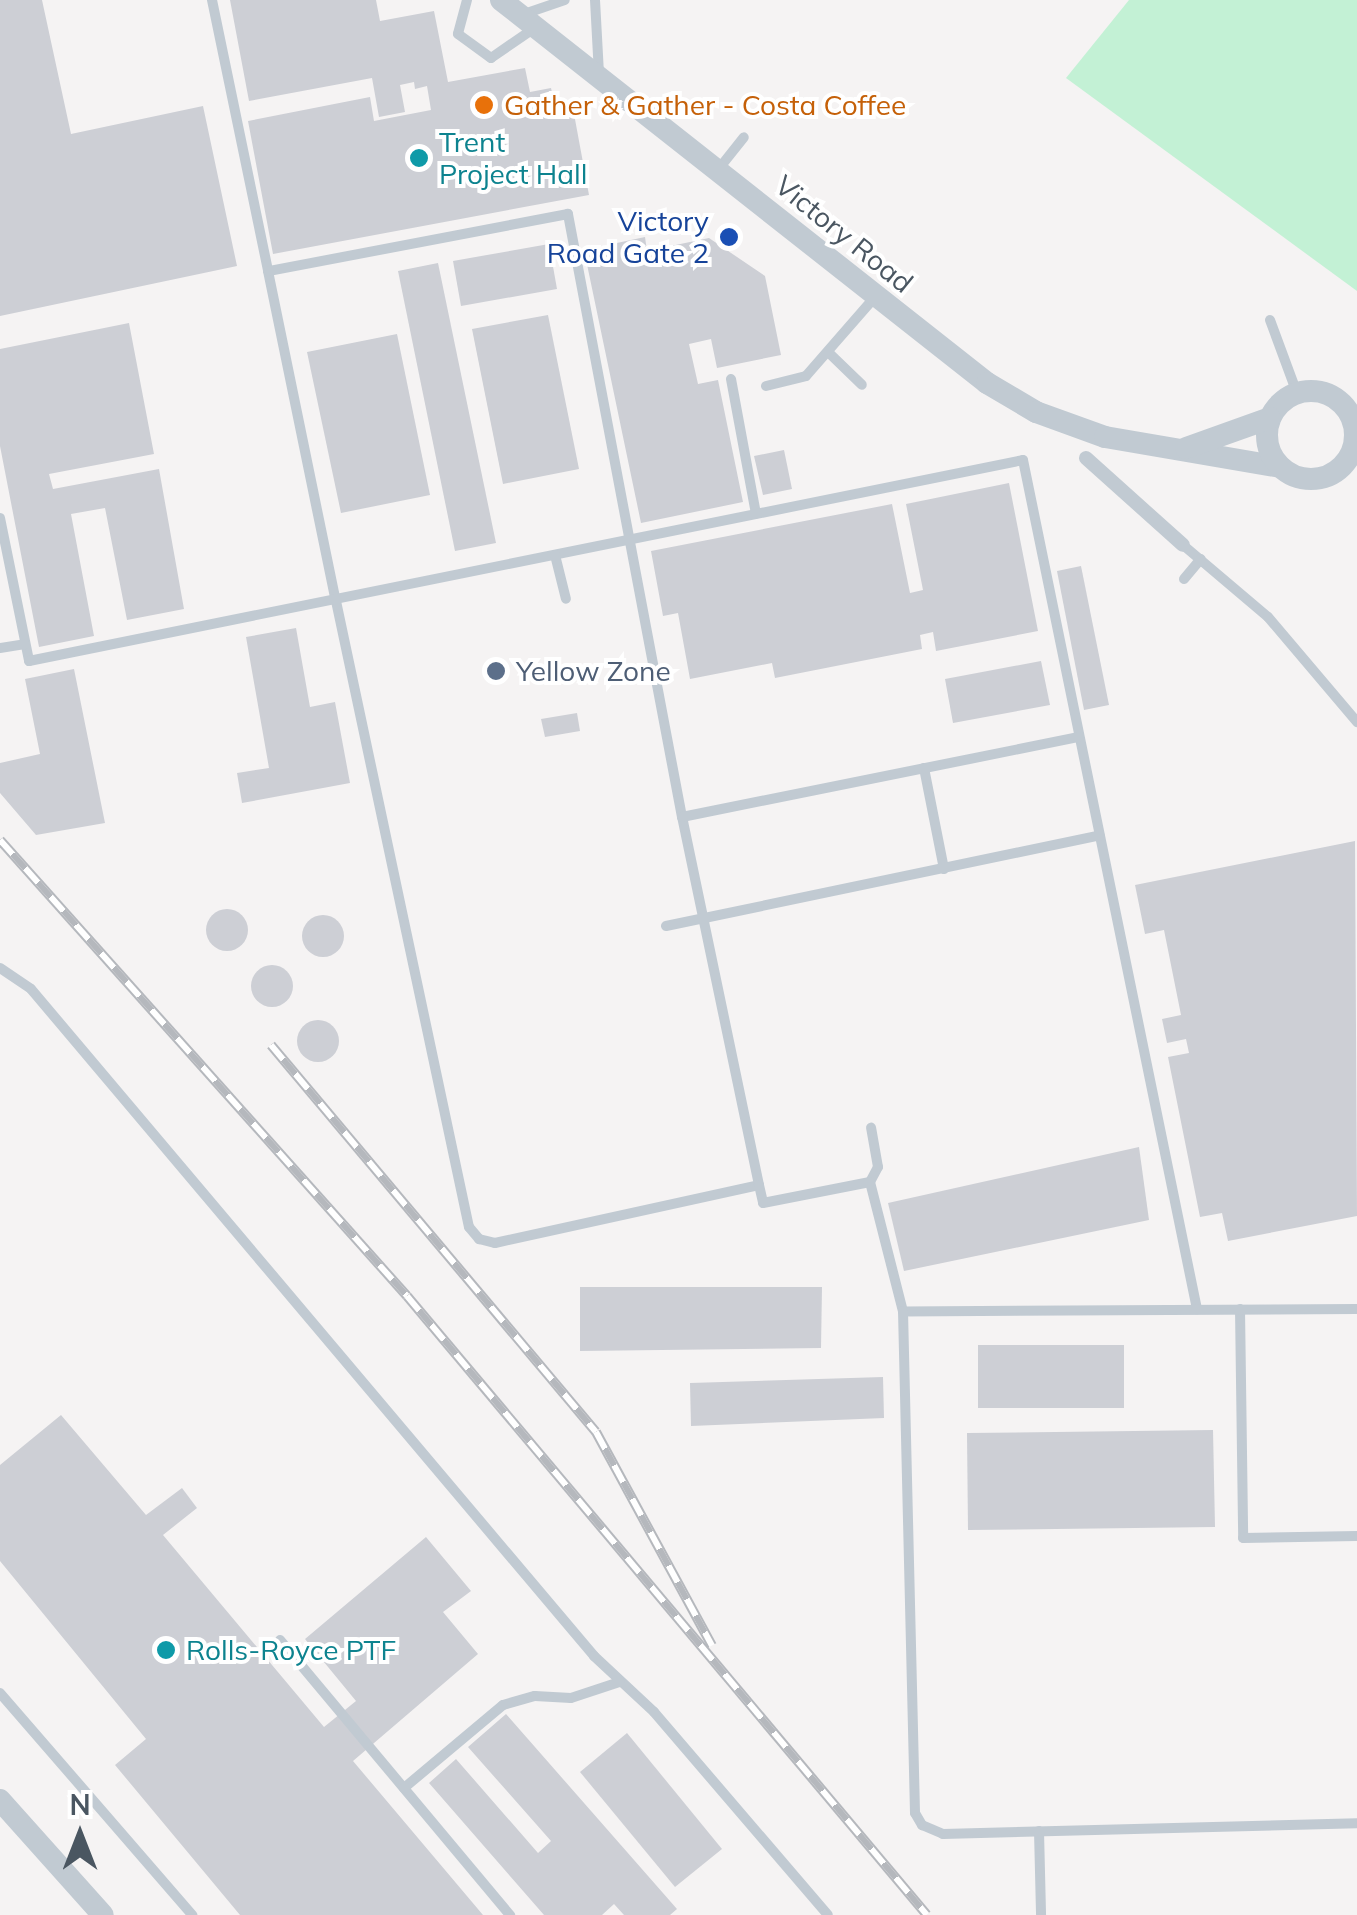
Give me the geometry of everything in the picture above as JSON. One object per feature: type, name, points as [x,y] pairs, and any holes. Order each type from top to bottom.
[{"type":"street","name":"Victory Road","points":[[501,0],[987,383],[1036,412],[1105,437],[1280,468]]},
{"type":"street","points":[[1332,395],[1351,414],[1356,440],[1346,463],[1326,478],[1302,478],[1280,468],[1268,444],[1270,418],[1297,393],[1332,395],[1357,391]]},
{"type":"street","name":"Victory Road","points":[[1182,450],[1270,418]]},
{"type":"street","points":[[1086,458],[1183,545]]},
{"type":"street","points":[[0,1800],[103,1915]]},
{"type":"lane","points":[[212,0],[469,1226],[478,1239],[495,1243],[759,1184]]},
{"type":"lane","points":[[467,0],[458,34],[491,58],[528,21],[565,0]]},
{"type":"lane","points":[[595,0],[599,75]]},
{"type":"lane","points":[[717,171],[744,137]]},
{"type":"lane","points":[[268,271],[568,214],[682,817],[763,1203],[870,1182]]},
{"type":"lane","points":[[766,386],[806,376],[875,297]]},
{"type":"lane","points":[[1270,320],[1297,393]]},
{"type":"lane","points":[[828,352],[862,385]]},
{"type":"lane","points":[[730,379],[756,514]]},
{"type":"lane","points":[[0,518],[29,661],[1023,460],[1197,1310]]},
{"type":"lane","points":[[1183,545],[1268,617],[1357,721]]},
{"type":"lane","points":[[556,555],[566,599]]},
{"type":"lane","points":[[1184,579],[1200,559]]},
{"type":"lane","points":[[0,648],[26,644]]},
{"type":"lane","points":[[682,817],[1080,736]]},
{"type":"lane","points":[[924,768],[944,869]]},
{"type":"lane","points":[[666,926],[1100,836]]},
{"type":"lane","points":[[0,968],[31,988],[619,1682],[654,1712],[828,1915]]},
{"type":"lane","points":[[871,1128],[878,1167],[870,1182],[903,1311],[916,1813],[922,1826],[943,1834],[1357,1823]]},
{"type":"lane","points":[[1240,1309],[1243,1538],[1357,1536]]},
{"type":"lane","points":[[903,1311],[1357,1309]]},
{"type":"lane","points":[[280,1640],[510,1915]]},
{"type":"lane","points":[[404,1788],[503,1705],[535,1696],[571,1698],[619,1682]]},
{"type":"lane","points":[[0,1693],[192,1915]]},
{"type":"lane","points":[[1039,1831],[1041,1915]]},
{"type":"green space","points":[[1129,0],[1357,0],[1357,291],[1066,78]]},
{"type":"building","points":[[0,0],[42,0],[71,134],[203,106],[237,266],[0,316]]},
{"type":"building","name":"Trent Project Hall","points":[[230,0],[376,0],[380,21],[434,11],[448,82],[525,68],[530,92],[551,88],[555,106],[572,103],[589,195],[273,254],[248,121],[370,97],[374,121],[431,110],[427,86],[415,89],[414,82],[400,85],[405,112],[379,117],[372,78],[249,101]]},
{"type":"building","points":[[645,237],[647,251],[709,238],[765,276],[781,355],[717,368],[711,339],[689,344],[698,384],[718,380],[743,502],[641,523],[584,250]]},
{"type":"building","points":[[549,244],[557,289],[461,306],[453,261]]},
{"type":"building","points":[[438,263],[496,543],[455,551],[398,271]]},
{"type":"building","points":[[548,315],[579,469],[503,484],[472,329]]},
{"type":"building","points":[[129,323],[154,454],[49,474],[53,489],[159,469],[184,609],[127,620],[105,508],[71,514],[94,636],[39,647],[0,446],[0,349]]},
{"type":"building","points":[[397,334],[430,495],[341,513],[307,352]]},
{"type":"building","points":[[784,450],[792,489],[763,495],[754,456]]},
{"type":"building","points":[[1009,483],[1038,631],[936,651],[933,632],[920,635],[922,649],[775,678],[772,663],[690,679],[678,613],[663,616],[651,551],[892,504],[910,593],[923,590],[906,504]]},
{"type":"building","points":[[1081,566],[1109,705],[1084,710],[1057,571]]},
{"type":"building","points":[[296,628],[310,707],[335,702],[350,783],[242,803],[237,773],[269,768],[246,637]]},
{"type":"building","points":[[1041,661],[1050,705],[953,723],[945,679]]},
{"type":"building","points":[[74,669],[105,823],[36,835],[0,793],[0,763],[40,754],[25,679]]},
{"type":"building","points":[[577,713],[580,731],[545,737],[541,719]]},
{"type":"building","points":[[1355,841],[1357,1216],[1228,1241],[1222,1213],[1200,1217],[1168,1057],[1189,1053],[1186,1039],[1167,1043],[1162,1019],[1181,1015],[1164,930],[1145,934],[1135,885]]},
{"type":"building","points":[[227,909],[242,915],[248,930],[242,945],[227,951],[212,945],[206,930],[212,915]]},
{"type":"building","points":[[323,915],[338,921],[344,936],[338,951],[323,957],[308,951],[302,936],[308,921]]},
{"type":"building","points":[[272,965],[287,971],[293,986],[287,1001],[272,1007],[257,1001],[251,986],[257,971]]},
{"type":"building","points":[[318,1020],[333,1026],[339,1041],[333,1056],[318,1062],[303,1056],[297,1041],[303,1026]]},
{"type":"building","points":[[1139,1147],[1149,1220],[904,1271],[888,1203]]},
{"type":"building","points":[[580,1287],[822,1287],[821,1348],[580,1351]]},
{"type":"building","points":[[978,1345],[1124,1345],[1124,1408],[978,1408]]},
{"type":"building","points":[[883,1377],[884,1418],[691,1426],[690,1383]]},
{"type":"building","name":"Rolls-Royce PTF","points":[[61,1415],[146,1515],[182,1488],[197,1508],[163,1535],[324,1727],[356,1701],[305,1639],[426,1537],[471,1591],[443,1612],[478,1654],[353,1761],[483,1915],[240,1915],[115,1765],[146,1739],[0,1561],[0,1465]]},
{"type":"building","points":[[1213,1430],[1215,1527],[968,1530],[967,1433]]},
{"type":"building","points":[[506,1714],[677,1909],[670,1915],[624,1915],[614,1904],[602,1915],[544,1915],[429,1783],[456,1759],[538,1853],[551,1841],[468,1747]]},
{"type":"building","points":[[627,1733],[722,1849],[675,1887],[580,1772]]},
{"type":"railway","points":[[0,840],[407,1296],[927,1915]]},
{"type":"railway","points":[[271,1045],[596,1432],[712,1646]]},
{"type":"place","name":"Gather & Gather - Costa Coffee","points":[[484,105]]},
{"type":"place","name":"Trent Project Hall","points":[[419,158]]},
{"type":"place","name":"Victory Road Gate 2","points":[[729,237]]},
{"type":"place","name":"Yellow Zone","points":[[496,671]]},
{"type":"place","name":"Rolls-Royce PTF","points":[[166,1650]]}]
